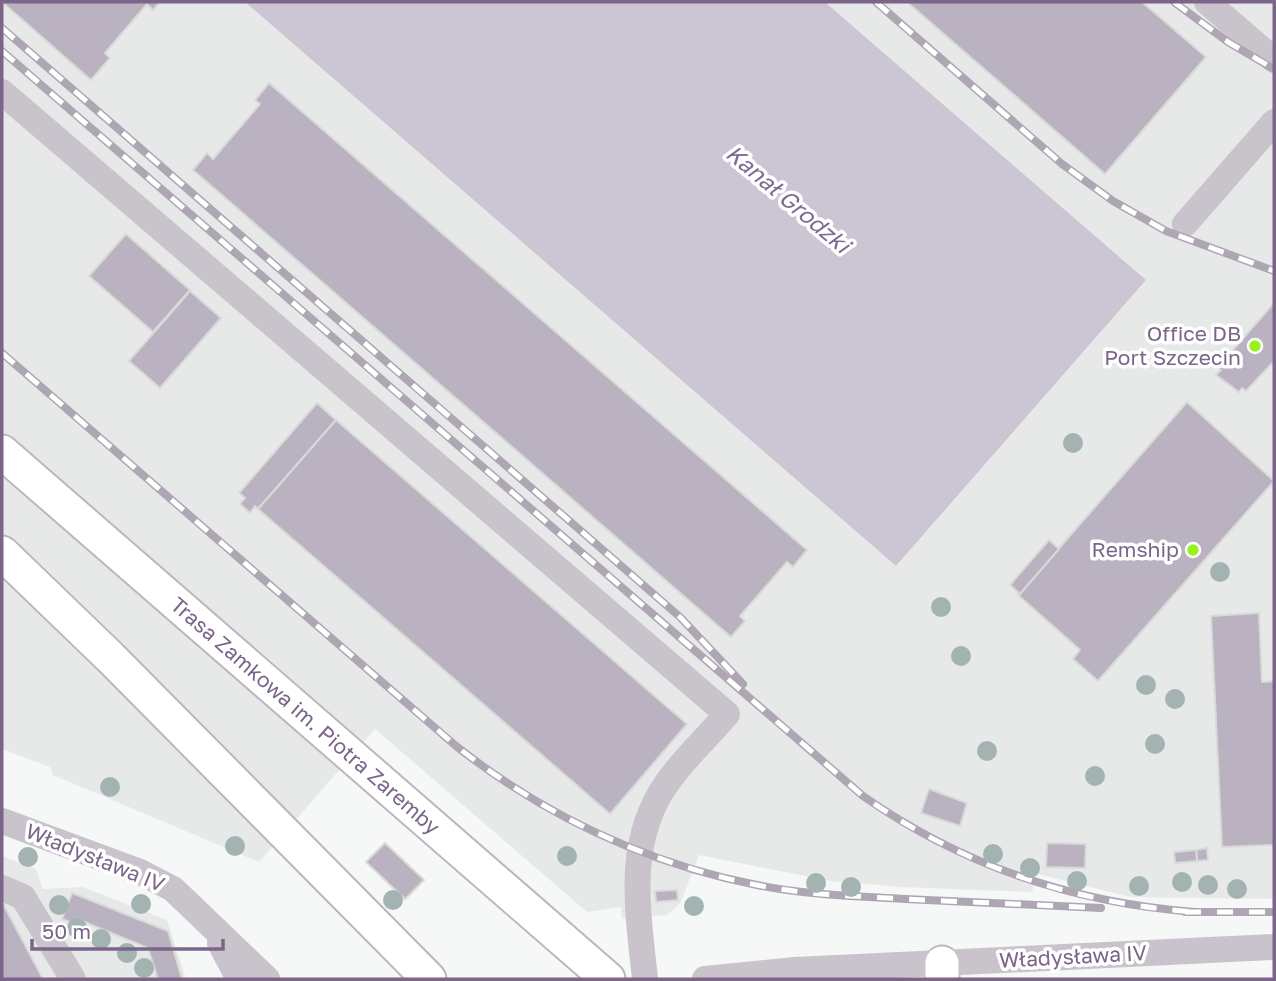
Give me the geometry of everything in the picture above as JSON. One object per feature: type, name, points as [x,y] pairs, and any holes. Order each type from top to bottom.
[{"type":"main road","name":"Trasa Zamkowa im. Piotra Zaremby","points":[[2,452],[608,979]]},
{"type":"main road","points":[[2,553],[111,658],[429,979]]},
{"type":"street","points":[[1207,2],[1274,60]]},
{"type":"street","points":[[2,92],[727,714],[667,782],[648,815],[640,839],[637,877],[645,979]]},
{"type":"street","points":[[1185,224],[1274,122]]},
{"type":"street","name":"Władysława IV","points":[[2,821],[140,872],[194,907],[267,979]]},
{"type":"street","points":[[2,888],[23,897],[74,979]]},
{"type":"street","points":[[194,907],[239,979]]},
{"type":"street","name":"Władysława IV","points":[[705,979],[795,970],[942,971],[1274,947]]},
{"type":"shaded area","points":[[2,2],[245,2],[896,566],[1146,280],[825,2],[1274,2],[1274,899],[1131,897],[1037,874],[1032,892],[900,887],[830,881],[699,855],[680,904],[667,915],[622,919],[621,907],[587,912],[375,729],[259,862],[53,775],[50,767],[2,749]]},
{"type":"shaded area","points":[[2,856],[36,869],[43,889],[83,887],[167,920],[186,979],[2,979]]},
{"type":"water","name":"Kanał Grodzki","points":[[245,2],[825,2],[1146,280],[896,566]]},
{"type":"building","points":[[2,2],[160,2],[153,10],[147,4],[105,53],[110,58],[91,80]]},
{"type":"building","points":[[907,2],[1142,2],[1206,57],[1105,174]]},
{"type":"building","points":[[269,83],[807,550],[793,567],[787,562],[740,616],[745,621],[731,637],[193,170],[207,153],[213,159],[260,104],[255,100]]},
{"type":"building","points":[[126,234],[190,290],[153,332],[89,276]]},
{"type":"building","points":[[190,291],[221,318],[160,388],[129,361]]},
{"type":"building","name":"Office DB Port Szczecin","points":[[1274,303],[1274,361],[1246,391],[1242,388],[1239,392],[1216,375],[1221,370],[1218,367]]},
{"type":"building","points":[[1187,402],[1274,481],[1098,681],[1073,659],[1080,650],[1018,595]]},
{"type":"building","points":[[317,403],[336,420],[258,509],[255,506],[250,513],[240,504],[245,498],[239,493]]},
{"type":"building","points":[[336,420],[687,724],[610,814],[258,509]]},
{"type":"building","points":[[1049,540],[1059,549],[1020,594],[1010,585]]},
{"type":"building","points":[[1259,613],[1262,682],[1274,681],[1274,845],[1222,847],[1211,616]]},
{"type":"building","points":[[929,789],[967,803],[960,826],[921,813]]},
{"type":"building","points":[[385,843],[424,880],[405,899],[366,862]]},
{"type":"building","points":[[1047,843],[1086,844],[1085,868],[1046,867]]},
{"type":"building","points":[[1207,848],[1208,860],[1197,861],[1196,850]]},
{"type":"building","points":[[1196,850],[1197,861],[1175,863],[1174,852]]},
{"type":"building","points":[[677,890],[678,900],[656,902],[655,891]]},
{"type":"building","points":[[72,893],[168,931],[182,979],[158,979],[148,948],[80,920],[78,925],[62,919]]},
{"type":"building","points":[[2,902],[43,979],[2,979]]},
{"type":"railway","points":[[876,2],[1062,164],[1113,201],[1166,231],[1274,271]]},
{"type":"railway","points":[[1174,2],[1228,42],[1274,69]]},
{"type":"railway","points":[[2,28],[680,617],[743,684]]},
{"type":"railway","points":[[2,51],[863,796],[940,842],[1021,877],[1106,900],[1195,912]]},
{"type":"railway","points":[[2,353],[456,746],[525,794],[598,834],[676,864],[716,876],[775,888],[849,896],[1101,908]]},
{"type":"railway","points":[[1185,912],[1274,912]]},
{"type":"place","name":"Office DB Port Szczecin","points":[[1255,346]]},
{"type":"place","name":"Remship","points":[[1193,550]]}]
